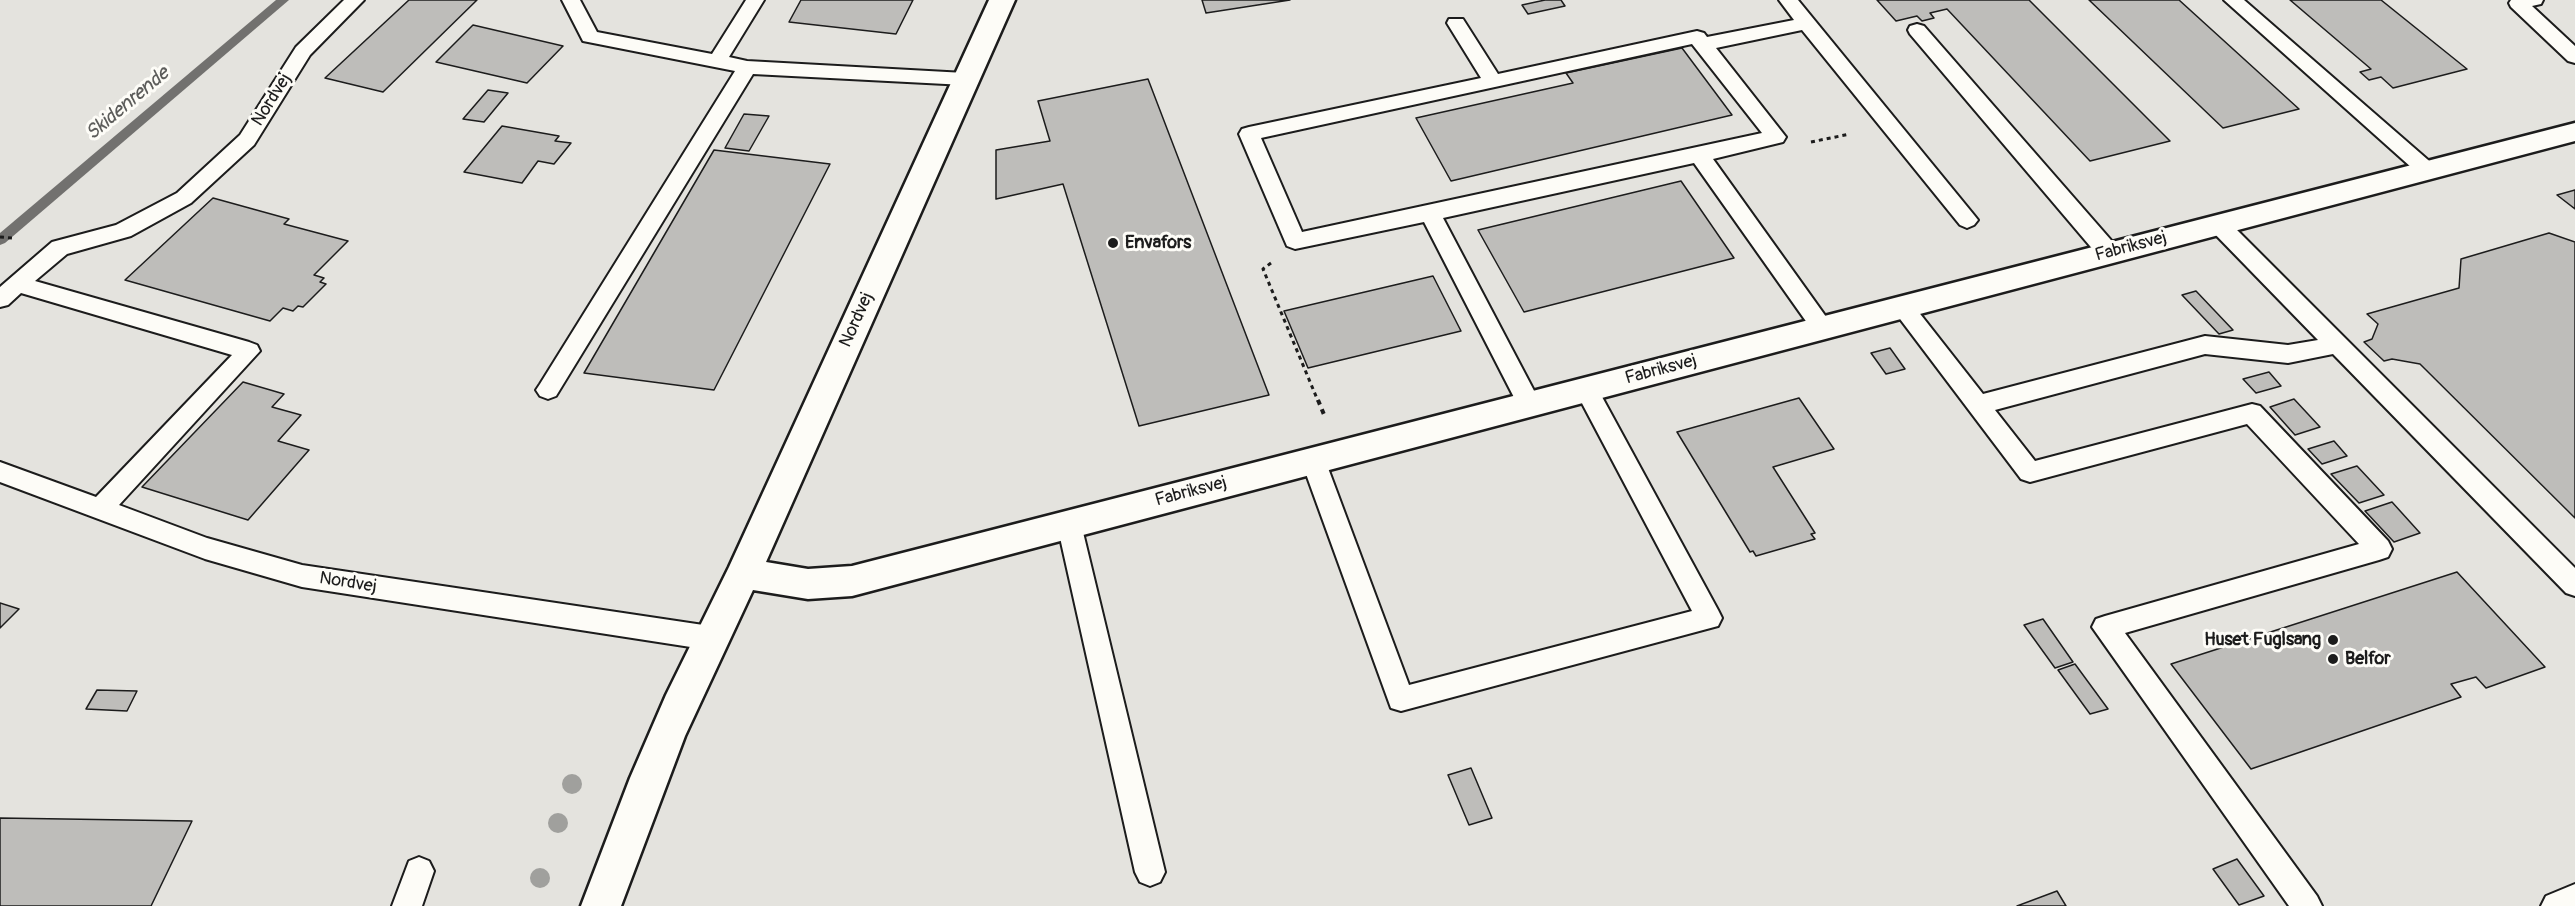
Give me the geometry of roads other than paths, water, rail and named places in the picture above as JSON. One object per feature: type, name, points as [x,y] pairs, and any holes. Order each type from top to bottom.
[{"type":"street","name":"Nordvej","points":[[601,906],[632,817],[710,638],[744,573],[964,79],[1002,0]]},
{"type":"street","name":"Fabriksvej","points":[[744,573],[808,584],[852,580],[2575,132]]},
{"type":"lane","name":"Nordvej","points":[[0,299],[60,248],[123,231],[184,198],[247,140],[303,51],[355,0]]},
{"type":"lane","points":[[572,0],[591,37],[747,67],[964,79]]},
{"type":"lane","points":[[717,61],[755,0]]},
{"type":"lane","points":[[1788,0],[1967,220]]},
{"type":"lane","points":[[2233,0],[2428,171]]},
{"type":"lane","points":[[2534,0],[2518,3],[2575,57]]},
{"type":"lane","points":[[1456,23],[1493,82]]},
{"type":"lane","points":[[1703,44],[1806,23]]},
{"type":"lane","points":[[1917,30],[2109,253]]},
{"type":"lane","points":[[1697,36],[1776,137],[1295,241],[1249,134],[1493,82],[1697,36]]},
{"type":"lane","points":[[548,390],[747,67]]},
{"type":"lane","points":[[1699,155],[1823,328]]},
{"type":"lane","points":[[1430,213],[1529,404]]},
{"type":"lane","points":[[2219,225],[2575,585]]},
{"type":"lane","points":[[17,284],[249,351],[100,508]]},
{"type":"lane","points":[[1902,307],[2030,472],[2252,413],[2379,549],[2105,627],[2307,906]]},
{"type":"lane","points":[[1978,405],[2205,345],[2288,354],[2337,345]]},
{"type":"lane","points":[[1327,457],[1401,699],[1709,618],[1587,390]]},
{"type":"lane","name":"Nordvej","points":[[0,471],[205,548],[302,576],[710,638]]},
{"type":"lane","points":[[1069,524],[1150,872]]},
{"type":"lane","points":[[406,906],[419,871]]},
{"type":"lane","points":[[2556,906],[2575,899]]},
{"type":"waterway","name":"Skidenrende","points":[[0,240],[283,0]]},
{"type":"place","name":"Envafors","points":[[1113,243]]},
{"type":"place","name":"Huset Fuglsang","points":[[2333,640]]},
{"type":"place","name":"Belfor","points":[[2333,659]]}]
